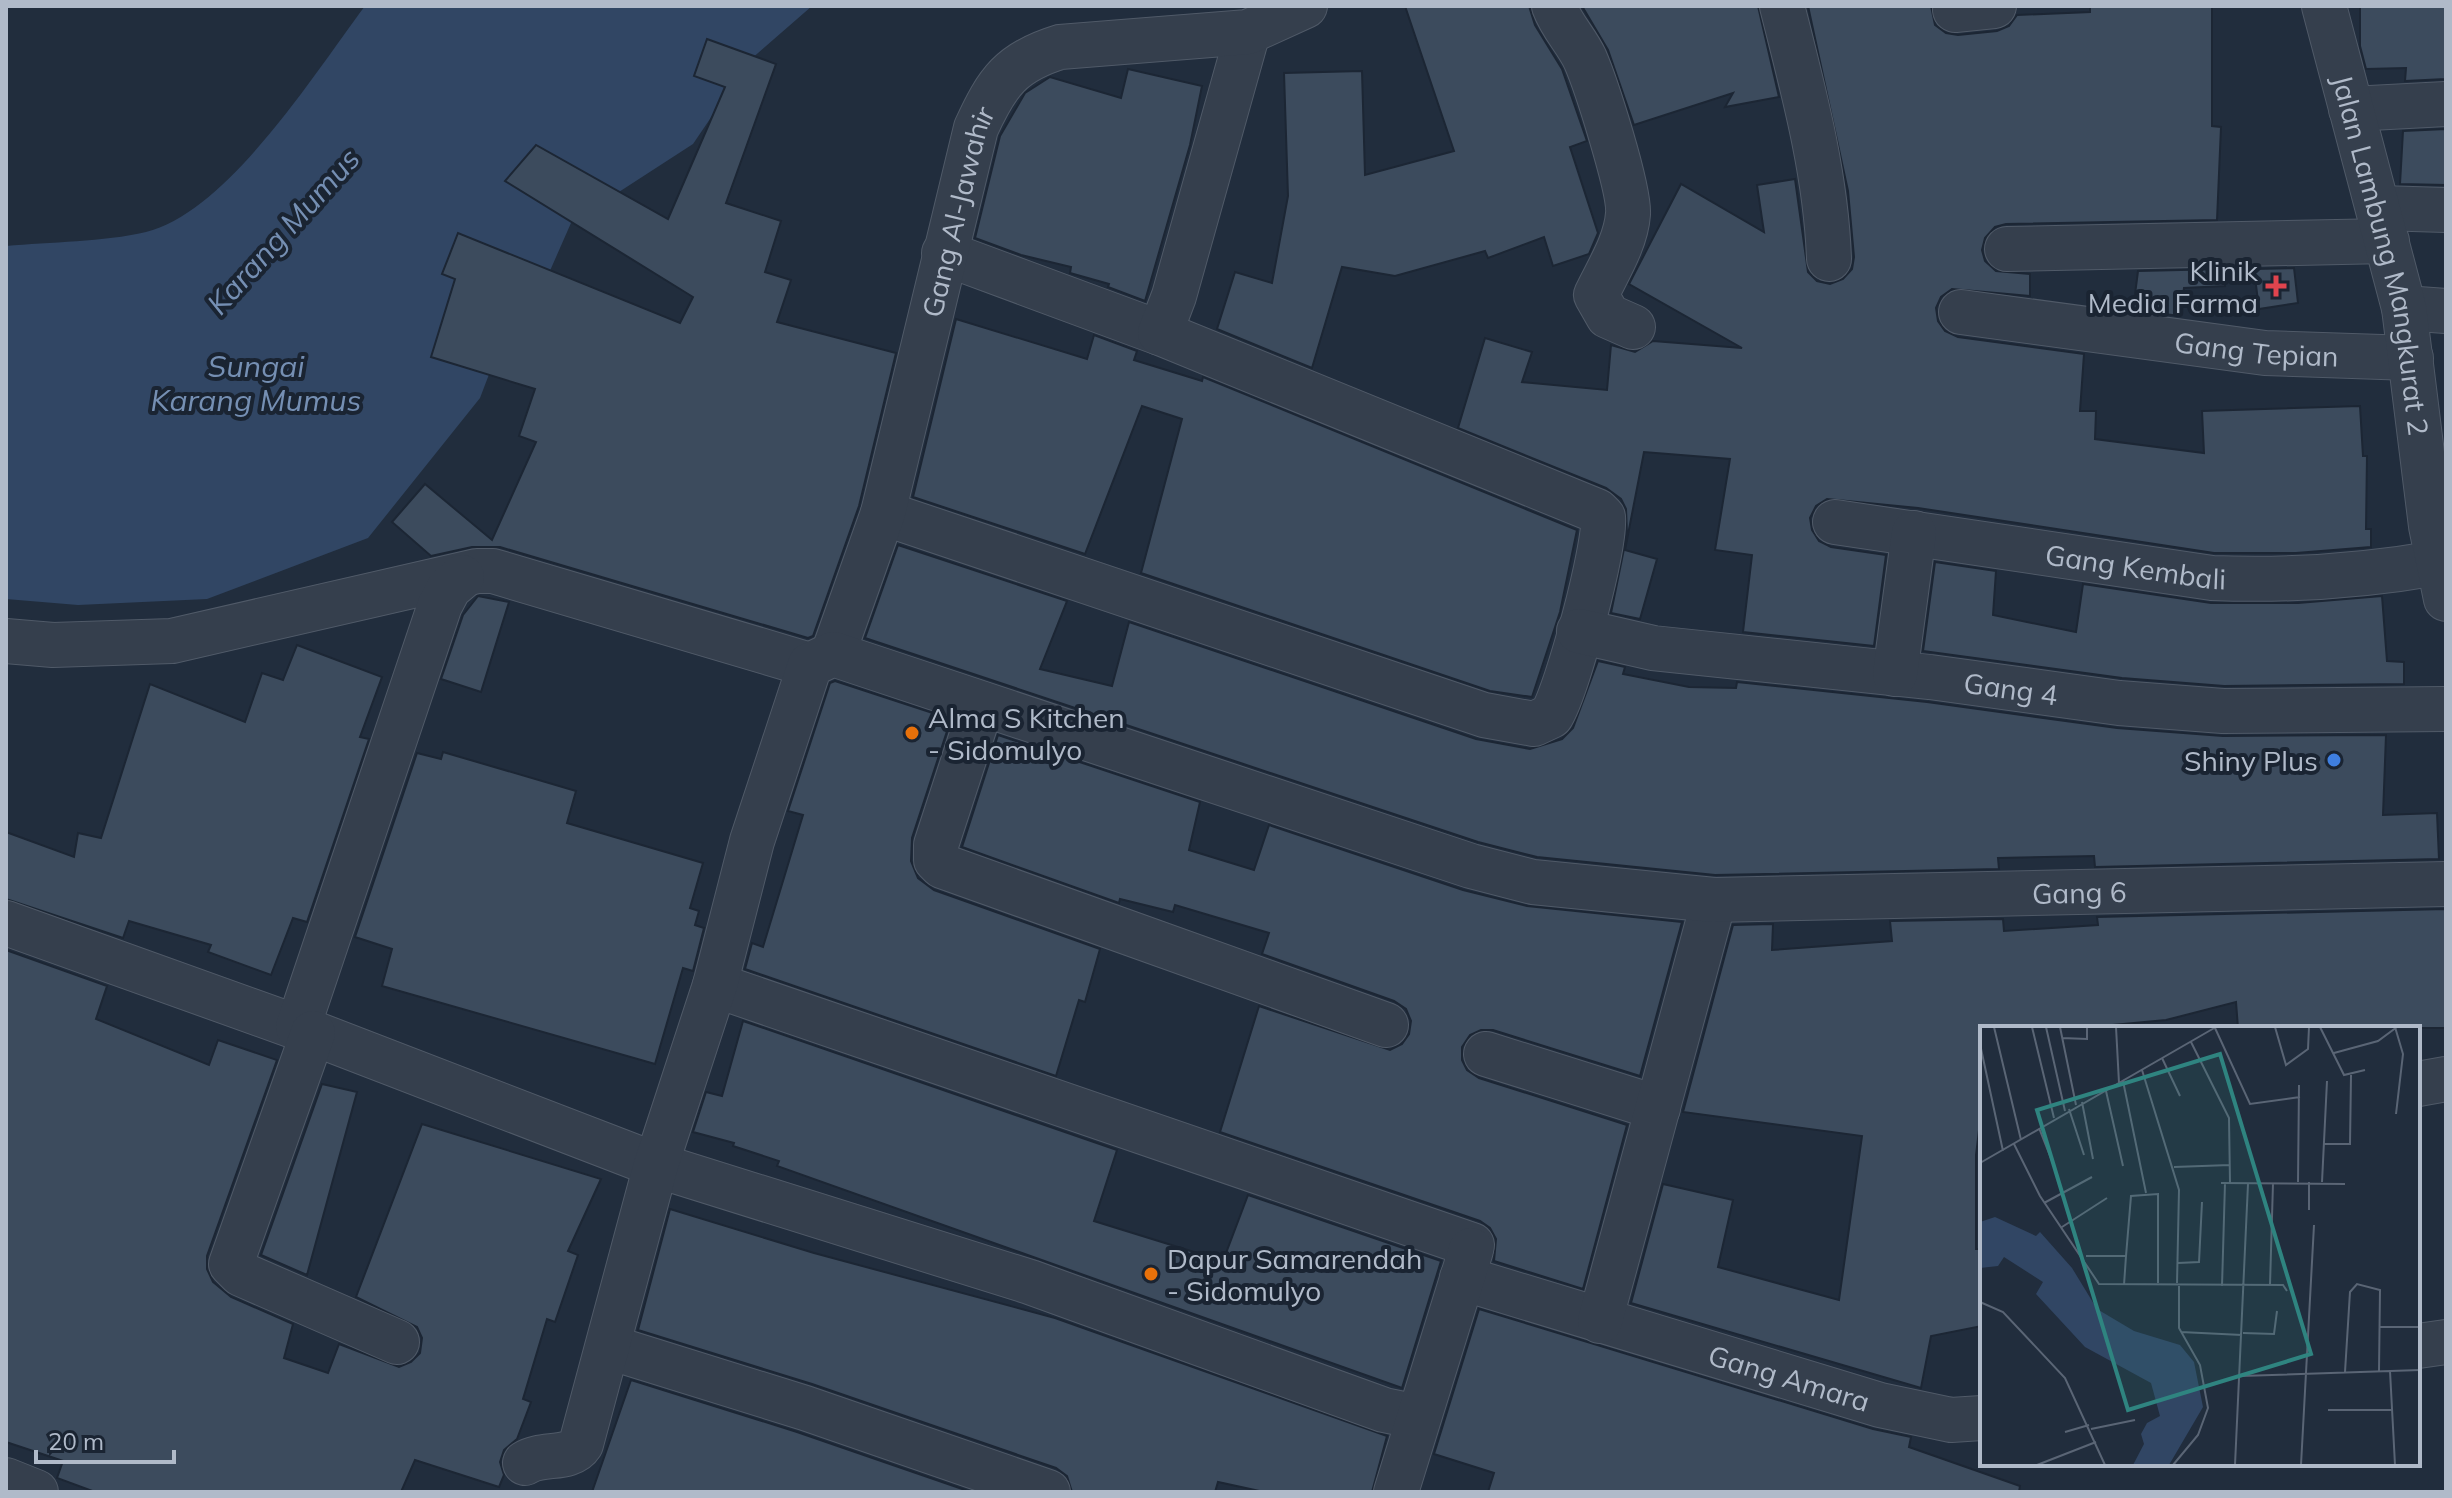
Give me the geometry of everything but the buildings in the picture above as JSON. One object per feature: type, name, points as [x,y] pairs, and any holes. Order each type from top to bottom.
[{"type":"street","name":"Gang Al-Jawahir","points":[[525,1463],[535,1457],[566,1454],[578,1449],[609,1347],[656,1165],[715,985],[752,841],[822,659],[883,513],[976,128],[992,92],[1010,72],[1032,56],[1060,47],[1248,32],[1305,6]]},
{"type":"street","points":[[1554,6],[1564,31],[1585,59],[1626,188],[1628,214],[1624,229],[1596,295],[1608,316],[1633,327]]},
{"type":"street","points":[[1782,6],[1808,106],[1823,194],[1829,259]]},
{"type":"street","name":"Jalan Lambung Mangkurat 2","points":[[2324,6],[2383,224],[2425,309],[2411,358],[2442,581]]},
{"type":"street","points":[[1160,333],[1174,296],[1248,32]]},
{"type":"street","points":[[2351,109],[2446,104]]},
{"type":"street","points":[[2007,249],[2383,224],[2446,210]]},
{"type":"street","points":[[883,513],[1484,715],[1520,724],[1543,722],[1551,716],[1579,631],[1602,534],[1603,517],[1597,511],[1160,333],[944,253]]},
{"type":"street","name":"Gang Tepian","points":[[1961,312],[2265,353],[2411,358]]},
{"type":"street","name":"Gang Kembali","points":[[1835,522],[2212,578],[2263,580],[2339,575],[2442,581]]},
{"type":"street","points":[[1895,674],[1914,533]]},
{"type":"street","points":[[6,641],[53,645],[172,641],[462,577],[477,571],[493,571],[822,659]]},
{"type":"street","points":[[397,1342],[241,1274],[231,1264],[440,605],[449,588],[462,577]]},
{"type":"street","name":"Gang 4","points":[[1579,631],[1653,648],[1895,674],[2119,703],[2223,711],[2446,709]]},
{"type":"street","name":"Gang 6","points":[[822,659],[982,704],[1471,866],[1533,882],[1714,900],[2446,884]]},
{"type":"street","points":[[982,704],[936,845],[936,860],[942,866],[1386,1025]]},
{"type":"street","points":[[1600,1321],[1714,900]]},
{"type":"street","points":[[6,923],[305,1030],[656,1165],[1030,1282],[1384,1410],[1418,1417]]},
{"type":"street","name":"Gang Amara","points":[[715,985],[1472,1247],[1600,1321],[1880,1405],[1951,1420],[1980,1418]]},
{"type":"street","points":[[1486,1054],[1658,1108]]},
{"type":"street","points":[[2420,1084],[2446,1079]]},
{"type":"street","points":[[1396,1492],[1472,1247]]},
{"type":"street","points":[[2420,1346],[2446,1342]]},
{"type":"street","points":[[609,1347],[805,1408],[1048,1492]]},
{"type":"street","points":[[6,1480],[36,1492]]},
{"type":"water","name":"Sungai Karang Mumus","points":[[365,6],[812,6],[750,60],[693,144],[571,223],[549,273],[504,335],[480,398],[368,538],[207,599],[78,605],[6,599],[6,246],[130,235],[177,219],[208,197],[268,136]]},
{"type":"place","name":"Klinik Media Farma","points":[[2276,286]]},
{"type":"place","name":"Alma S Kitchen - Sidomulyo","points":[[912,733]]},
{"type":"place","name":"Shiny Plus","points":[[2334,760]]},
{"type":"place","name":"Dapur Samarendah - Sidomulyo","points":[[1151,1274]]},
{"type":"water label","name":"Karang Mumus","points":[[283,231]]}]
